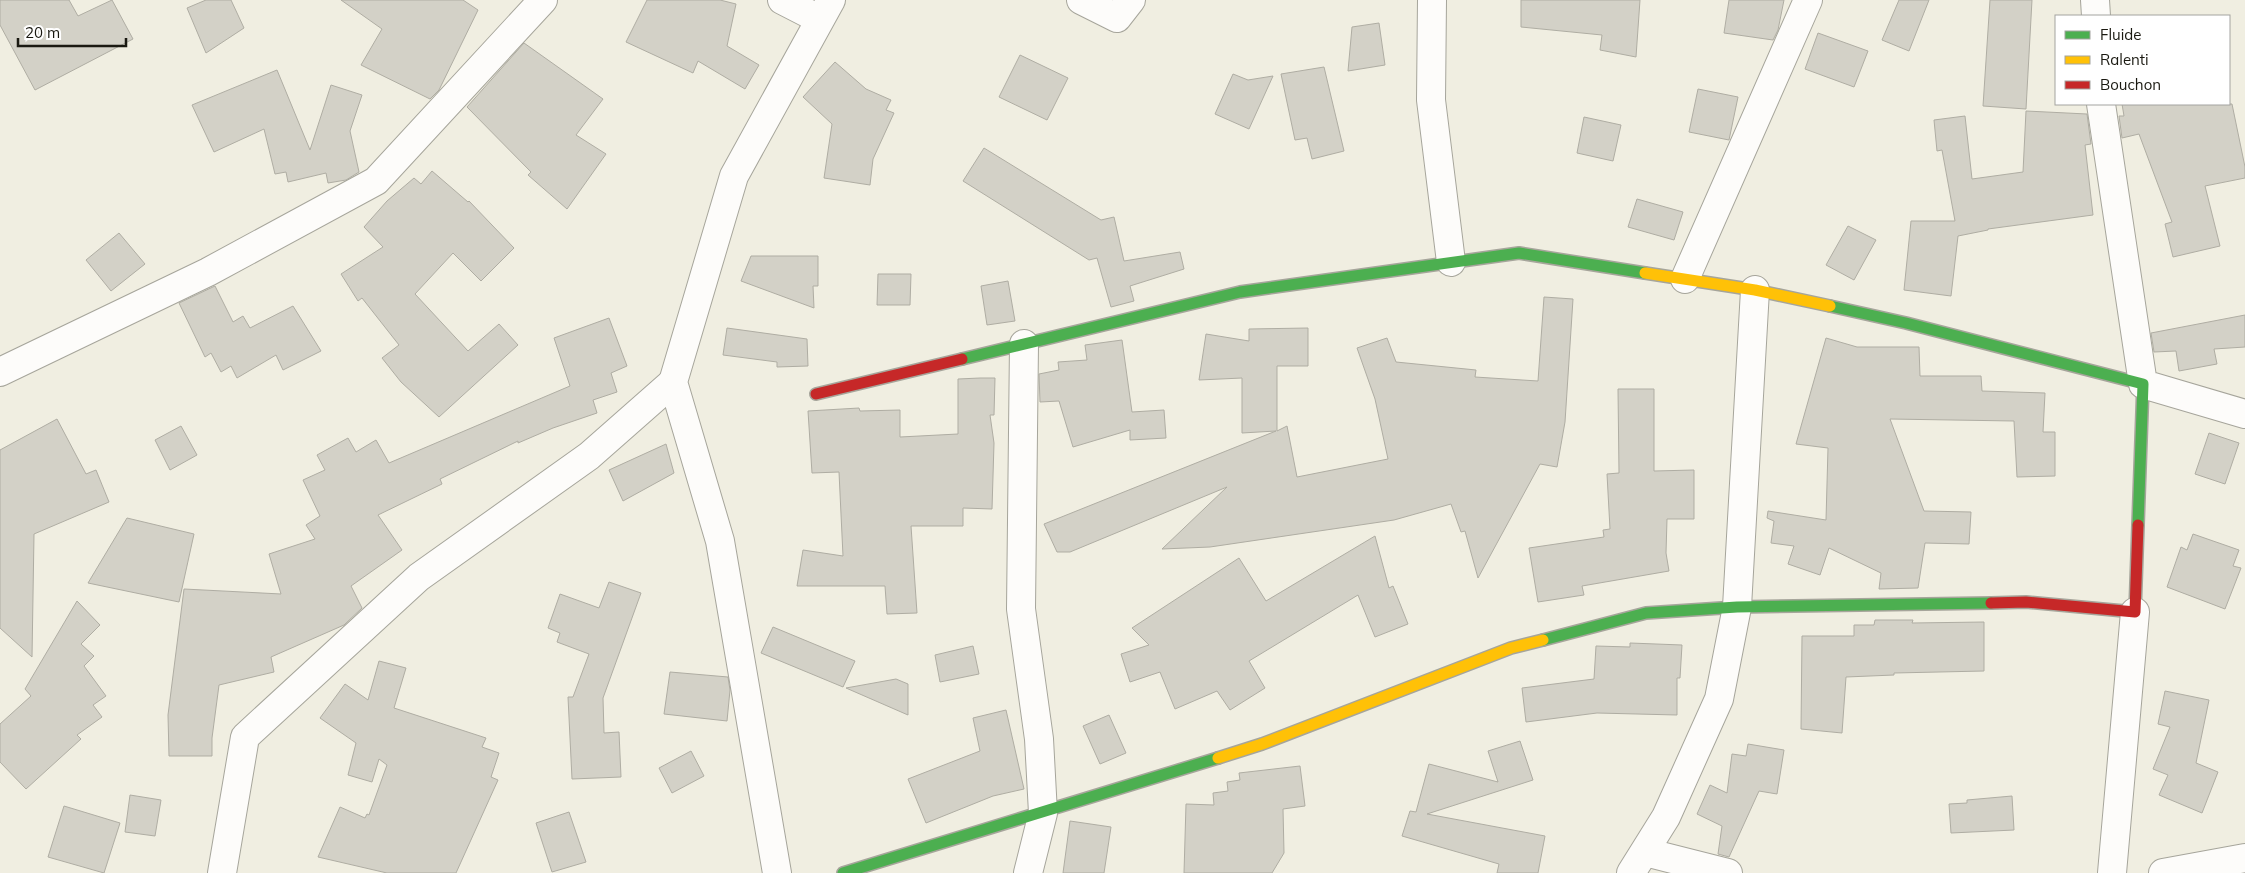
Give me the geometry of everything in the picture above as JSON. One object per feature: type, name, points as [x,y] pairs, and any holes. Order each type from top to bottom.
[{"type":"street","points":[[0,372],[208,272],[376,180],[543,0]]},
{"type":"street","points":[[222,873],[246,737],[419,577],[589,456],[673,382],[734,176],[825,9],[782,0]]},
{"type":"street","points":[[1081,0],[1117,18],[1131,0]]},
{"type":"street","points":[[1432,0],[1431,100],[1450,262]]},
{"type":"street","points":[[1685,279],[1808,0]]},
{"type":"street","points":[[2095,0],[2096,15]]},
{"type":"street","points":[[2100,105],[2143,384],[2136,612],[2112,873]]},
{"type":"street","points":[[816,394],[1240,292],[1519,253],[1755,290],[1906,323],[2143,384],[2245,414]]},
{"type":"street","points":[[1728,873],[1638,862],[1666,817],[1719,699],[1737,607],[1755,290]]},
{"type":"street","points":[[1024,344],[1021,609],[1039,739],[1043,813],[1028,873]]},
{"type":"street","points":[[673,382],[720,541],[777,873]]},
{"type":"street","points":[[843,873],[1043,813],[1262,744],[1511,648],[1646,612],[1737,607],[2026,602],[2136,612]]},
{"type":"street","points":[[2163,873],[2245,858]]},
{"type":"building","points":[[0,0],[69,0],[78,16],[112,0],[133,39],[35,90],[0,25]]},
{"type":"building","points":[[206,0],[231,0],[244,28],[206,53],[187,8]]},
{"type":"building","points":[[341,0],[463,0],[478,10],[439,90],[430,99],[361,65],[382,29]]},
{"type":"building","points":[[647,0],[720,0],[736,4],[727,46],[759,65],[745,89],[698,61],[693,73],[626,42]]},
{"type":"building","points":[[1521,0],[1640,0],[1636,57],[1600,50],[1602,35],[1521,27]]},
{"type":"building","points":[[1729,0],[1784,0],[1778,30],[1773,40],[1724,33]]},
{"type":"building","points":[[1899,0],[1929,0],[1909,51],[1882,40]]},
{"type":"building","points":[[1990,0],[2032,0],[2026,109],[1983,106]]},
{"type":"building","points":[[1379,23],[1385,65],[1348,71],[1352,27]]},
{"type":"building","points":[[1818,33],[1868,51],[1854,87],[1805,69]]},
{"type":"building","points":[[524,43],[603,99],[576,135],[606,154],[567,209],[528,175],[531,172],[467,107]]},
{"type":"building","points":[[1020,55],[1068,78],[1047,120],[999,97]]},
{"type":"building","points":[[835,62],[866,89],[891,100],[886,110],[894,113],[873,159],[870,185],[824,178],[832,124],[803,97]]},
{"type":"building","points":[[1324,67],[1344,151],[1312,159],[1307,138],[1295,140],[1281,74]]},
{"type":"building","points":[[277,70],[310,150],[331,85],[362,95],[350,131],[359,172],[346,180],[328,183],[326,173],[288,182],[286,172],[275,174],[264,129],[214,152],[192,105]]},
{"type":"building","points":[[1233,74],[1248,80],[1273,76],[1249,129],[1215,114]]},
{"type":"building","points":[[1698,89],[1738,97],[1729,140],[1689,132]]},
{"type":"building","points":[[2232,104],[2245,167],[2245,178],[2205,186],[2220,246],[2173,257],[2165,224],[2172,222],[2139,134],[2122,138],[2119,116],[2124,116],[2122,105]]},
{"type":"building","points":[[2026,111],[2087,114],[2091,144],[2085,145],[2093,215],[1988,229],[1958,236],[1951,296],[1904,290],[1911,221],[1955,221],[1942,150],[1937,151],[1934,120],[1965,116],[1972,179],[2023,172]]},
{"type":"building","points":[[1584,117],[1621,125],[1613,161],[1577,153]]},
{"type":"building","points":[[984,148],[1101,220],[1114,217],[1124,261],[1180,252],[1184,269],[1130,286],[1134,301],[1111,307],[1097,258],[1089,260],[963,181]]},
{"type":"building","points":[[432,171],[469,201],[514,248],[481,281],[453,253],[415,294],[468,351],[499,324],[518,345],[439,417],[401,382],[382,358],[399,345],[362,298],[358,301],[341,274],[383,247],[364,227],[387,201],[414,178],[421,184]]},
{"type":"building","points":[[1637,199],[1683,212],[1674,240],[1628,227]]},
{"type":"building","points":[[1848,226],[1876,240],[1854,280],[1826,265]]},
{"type":"building","points":[[119,233],[145,264],[111,291],[86,260]]},
{"type":"building","points":[[751,256],[818,256],[818,286],[813,286],[814,308],[741,281]]},
{"type":"building","points":[[878,274],[911,274],[910,305],[877,305]]},
{"type":"building","points":[[1008,281],[1015,321],[987,325],[981,286]]},
{"type":"building","points":[[215,286],[233,322],[243,316],[250,328],[293,306],[321,351],[283,370],[276,355],[237,378],[231,366],[221,372],[211,353],[205,357],[179,303]]},
{"type":"building","points":[[1544,297],[1573,299],[1565,422],[1557,467],[1540,464],[1478,578],[1465,531],[1461,532],[1451,504],[1394,520],[1210,547],[1162,549],[1227,487],[1070,552],[1057,552],[1044,524],[1276,431],[1242,433],[1242,378],[1199,380],[1206,334],[1249,341],[1249,329],[1308,328],[1308,366],[1277,366],[1277,431],[1287,426],[1297,477],[1388,459],[1375,399],[1357,348],[1387,338],[1396,362],[1476,370],[1475,377],[1538,381]]},
{"type":"building","points":[[2245,315],[2245,347],[2214,349],[2217,364],[2179,371],[2176,351],[2154,352],[2151,333]]},
{"type":"building","points":[[609,318],[627,366],[611,373],[617,392],[593,400],[597,413],[553,428],[518,443],[518,441],[440,479],[442,484],[378,515],[402,550],[351,586],[362,608],[344,625],[271,657],[274,672],[219,685],[212,738],[212,756],[169,756],[168,715],[184,589],[281,594],[269,554],[315,539],[306,525],[320,516],[303,480],[325,470],[317,455],[348,438],[356,452],[376,440],[389,463],[570,386],[554,338]]},
{"type":"building","points":[[727,328],[807,339],[808,366],[777,367],[777,362],[723,355]]},
{"type":"building","points":[[1826,338],[1857,347],[1919,347],[1920,376],[1981,376],[1982,391],[2045,393],[2043,432],[2055,432],[2055,476],[2017,477],[2014,421],[1890,419],[1924,511],[1971,512],[1969,544],[1925,543],[1918,588],[1879,589],[1881,573],[1829,548],[1820,575],[1788,564],[1794,546],[1771,543],[1774,521],[1767,518],[1768,511],[1826,520],[1828,448],[1796,444]]},
{"type":"building","points":[[1122,340],[1132,412],[1164,410],[1166,438],[1130,440],[1130,430],[1073,447],[1059,401],[1040,402],[1039,374],[1059,370],[1058,362],[1087,360],[1085,345]]},
{"type":"building","points":[[995,378],[994,415],[990,415],[994,443],[992,509],[963,508],[963,526],[911,526],[917,613],[887,614],[885,586],[797,586],[803,550],[843,556],[839,472],[812,473],[808,411],[859,408],[860,411],[900,410],[900,437],[958,434],[958,379]]},
{"type":"building","points":[[1618,389],[1654,389],[1654,471],[1694,470],[1694,519],[1667,519],[1666,553],[1669,571],[1582,586],[1584,595],[1538,602],[1529,548],[1604,537],[1603,530],[1610,529],[1607,474],[1619,473]]},
{"type":"building","points":[[57,419],[86,474],[96,470],[109,502],[34,534],[32,657],[0,628],[0,450]]},
{"type":"building","points":[[181,426],[197,455],[170,470],[155,440]]},
{"type":"building","points":[[2209,433],[2239,443],[2225,484],[2195,474]]},
{"type":"building","points":[[666,444],[674,473],[623,501],[609,470]]},
{"type":"building","points":[[127,518],[194,534],[179,602],[88,583]]},
{"type":"building","points":[[2193,534],[2239,550],[2233,566],[2241,568],[2225,609],[2167,587],[2181,547],[2187,550]]},
{"type":"building","points":[[1375,536],[1389,588],[1393,586],[1408,624],[1375,637],[1358,595],[1249,661],[1265,688],[1230,710],[1217,691],[1175,709],[1160,672],[1130,682],[1121,654],[1149,645],[1132,628],[1239,558],[1266,601]]},
{"type":"building","points":[[609,582],[641,593],[603,698],[604,733],[619,732],[621,777],[572,779],[568,697],[573,697],[589,654],[557,642],[560,633],[548,628],[560,594],[599,608]]},
{"type":"building","points":[[77,601],[100,625],[81,644],[94,656],[84,666],[106,696],[93,705],[102,717],[77,735],[81,739],[26,789],[0,762],[0,724],[31,696],[25,689]]},
{"type":"building","points":[[1875,620],[1913,620],[1912,623],[1984,622],[1984,671],[1894,673],[1894,675],[1846,677],[1842,733],[1801,729],[1802,636],[1854,636],[1854,625],[1874,625]]},
{"type":"building","points":[[773,627],[855,661],[843,687],[761,653]]},
{"type":"building","points":[[1630,643],[1682,645],[1680,678],[1677,678],[1677,715],[1597,713],[1526,722],[1522,688],[1594,679],[1596,646],[1630,647]]},
{"type":"building","points":[[973,646],[979,674],[940,682],[935,655]]},
{"type":"building","points":[[379,661],[406,668],[394,708],[486,738],[482,747],[499,753],[491,777],[498,780],[456,873],[387,873],[318,857],[340,807],[365,818],[367,814],[369,815],[387,765],[379,759],[372,782],[348,775],[356,743],[320,718],[345,684],[368,700]]},
{"type":"building","points":[[670,672],[728,677],[730,690],[727,721],[664,714]]},
{"type":"building","points":[[896,679],[908,684],[908,715],[846,688]]},
{"type":"building","points":[[2165,691],[2209,700],[2196,763],[2218,772],[2202,813],[2159,795],[2168,775],[2153,769],[2170,727],[2158,724]]},
{"type":"building","points":[[1006,710],[1024,789],[993,796],[926,823],[908,779],[980,751],[973,718]]},
{"type":"building","points":[[1109,715],[1126,753],[1100,764],[1083,726]]},
{"type":"building","points":[[1520,741],[1533,780],[1427,814],[1545,836],[1538,873],[1497,873],[1499,864],[1402,836],[1410,811],[1416,812],[1429,764],[1498,782],[1488,751]]},
{"type":"building","points":[[1748,744],[1784,750],[1777,794],[1759,791],[1729,857],[1718,854],[1722,826],[1697,814],[1710,785],[1727,793],[1732,754],[1746,756]]},
{"type":"building","points":[[691,751],[704,776],[672,793],[659,768]]},
{"type":"building","points":[[1300,766],[1305,806],[1283,809],[1284,853],[1272,873],[1184,873],[1186,804],[1214,805],[1213,793],[1228,791],[1227,782],[1240,780],[1239,773]]},
{"type":"building","points":[[130,795],[161,800],[155,836],[125,832]]},
{"type":"building","points":[[2012,796],[2014,830],[1951,833],[1949,804],[1967,803],[1967,800]]},
{"type":"building","points":[[64,806],[120,823],[104,873],[48,857]]},
{"type":"building","points":[[569,812],[586,862],[552,872],[536,823]]},
{"type":"building","points":[[1070,821],[1111,827],[1104,873],[1063,873]]},
{"type":"traffic: fast","points":[[962,359],[1240,292],[1519,253],[1645,273]]},
{"type":"traffic: fast","points":[[1830,306],[1906,323],[2143,384],[2138,525]]},
{"type":"traffic: fast","points":[[1543,640],[1646,613],[1737,607],[1991,603]]},
{"type":"traffic: fast","points":[[843,873],[1218,758]]},
{"type":"traffic: slow","points":[[1645,273],[1755,290],[1830,306]]},
{"type":"traffic: slow","points":[[1218,758],[1262,744],[1511,648],[1543,640]]},
{"type":"traffic: jam","points":[[816,394],[962,359]]},
{"type":"traffic: jam","points":[[1991,603],[2026,602],[2135,612],[2138,525]]}]
